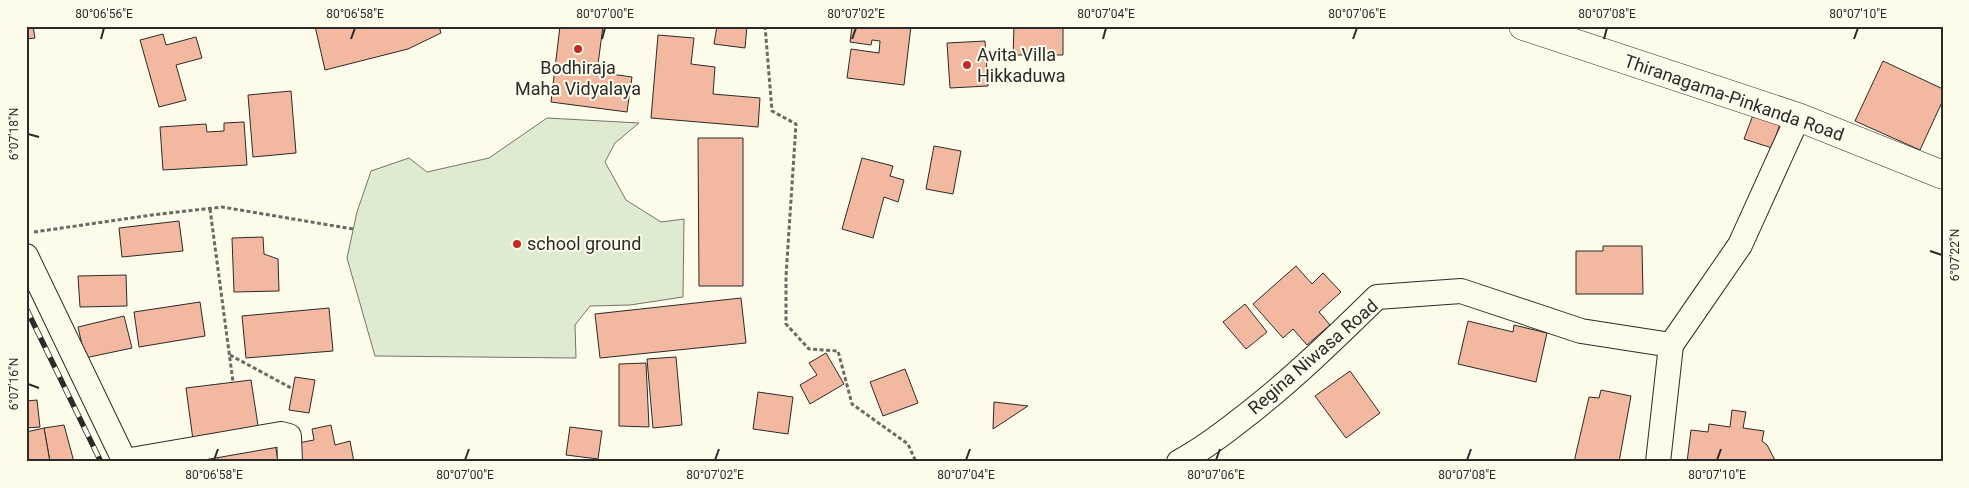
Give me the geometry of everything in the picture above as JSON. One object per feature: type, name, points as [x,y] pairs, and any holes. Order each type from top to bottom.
[{"type":"street","name":"Thiranagama-Pinkanda Road","points":[[1523,26],[1798,117],[1943,175]]},
{"type":"street","points":[[1658,462],[1671,344],[1740,245],[1798,117]]},
{"type":"street","points":[[26,256],[125,461],[281,434],[290,436],[290,462]]},
{"type":"street","name":"Regina Niwasa Road","points":[[1179,462],[1201,450],[1270,397],[1314,358],[1377,297],[1461,291],[1581,331],[1671,344]]},
{"type":"path","points":[[765,26],[772,111],[796,124],[786,276],[786,324],[809,349],[838,351],[852,404],[908,444],[916,462]]},
{"type":"path","points":[[26,233],[222,207],[353,229]]},
{"type":"path","points":[[210,209],[233,382]]},
{"type":"path","points":[[230,355],[293,389]]},
{"type":"green space","name":"school ground","points":[[547,118],[639,123],[615,143],[605,162],[626,200],[661,222],[684,219],[683,297],[630,305],[590,306],[575,325],[576,358],[375,356],[347,258],[357,212],[371,171],[409,158],[427,172],[489,158]]},
{"type":"building","points":[[26,26],[33,26],[35,38],[26,39]]},
{"type":"building","points":[[315,26],[439,26],[441,33],[408,49],[325,70]]},
{"type":"building","name":"Bodhiraja Maha Vidyalaya","points":[[560,26],[603,26],[597,72],[632,77],[627,112],[551,102]]},
{"type":"building","points":[[717,26],[747,26],[745,48],[714,44]]},
{"type":"building","points":[[852,26],[911,26],[904,85],[847,78],[851,49],[879,53],[880,41],[872,40],[871,45],[850,42]]},
{"type":"building","points":[[1014,26],[1063,26],[1063,55],[1013,55]]},
{"type":"building","points":[[163,34],[166,45],[196,37],[202,58],[176,65],[186,100],[159,107],[140,40]]},
{"type":"building","points":[[658,35],[694,38],[691,64],[715,67],[713,94],[760,98],[758,127],[651,118]]},
{"type":"building","name":"Avita Villa Hikkaduwa","points":[[985,41],[988,86],[950,88],[947,43]]},
{"type":"building","points":[[1883,61],[1943,89],[1943,100],[1920,150],[1855,121]]},
{"type":"building","points":[[291,91],[296,153],[253,157],[248,95]]},
{"type":"building","points":[[1753,115],[1780,124],[1772,148],[1744,139]]},
{"type":"building","points":[[244,122],[247,165],[163,170],[160,127],[206,124],[207,132],[224,131],[224,123]]},
{"type":"building","points":[[698,138],[743,138],[743,286],[699,286]]},
{"type":"building","points":[[934,146],[961,151],[953,194],[926,189]]},
{"type":"building","points":[[862,158],[893,166],[890,176],[904,180],[898,202],[884,197],[873,238],[842,229]]},
{"type":"building","points":[[179,221],[183,251],[122,257],[119,228]]},
{"type":"building","points":[[263,237],[264,254],[278,259],[279,291],[234,292],[232,238]]},
{"type":"building","points":[[1603,246],[1642,246],[1643,294],[1576,294],[1576,251],[1603,251]]},
{"type":"building","points":[[1296,266],[1312,284],[1323,273],[1341,292],[1319,312],[1330,325],[1307,345],[1293,329],[1283,338],[1253,304]]},
{"type":"building","points":[[126,275],[127,306],[80,307],[78,276]]},
{"type":"building","points":[[741,298],[746,343],[600,358],[595,314]]},
{"type":"building","points":[[200,302],[205,336],[139,347],[134,312]]},
{"type":"building","points":[[1245,304],[1267,332],[1246,349],[1223,322]]},
{"type":"building","points":[[329,308],[333,351],[246,358],[242,316]]},
{"type":"building","points":[[124,316],[132,348],[85,358],[78,327]]},
{"type":"building","points":[[1468,321],[1513,332],[1514,325],[1547,333],[1536,382],[1458,364]]},
{"type":"building","points":[[826,353],[844,384],[810,404],[800,385],[817,375],[809,363]]},
{"type":"building","points":[[676,357],[682,425],[653,428],[647,359]]},
{"type":"building","points":[[646,363],[649,427],[619,426],[619,364]]},
{"type":"building","points":[[905,369],[918,403],[883,416],[870,382]]},
{"type":"building","points":[[1350,371],[1380,413],[1346,438],[1315,396]]},
{"type":"building","points":[[295,377],[315,380],[309,413],[289,410]]},
{"type":"building","points":[[251,380],[259,432],[193,440],[186,388]]},
{"type":"building","points":[[1601,390],[1631,396],[1619,462],[1574,462],[1589,397],[1599,398]]},
{"type":"building","points":[[758,392],[793,397],[788,434],[753,429]]},
{"type":"building","points":[[37,400],[40,427],[26,428],[26,401]]},
{"type":"building","points":[[994,402],[1028,406],[993,429]]},
{"type":"building","points":[[1732,410],[1746,412],[1743,428],[1764,431],[1762,441],[1767,445],[1776,462],[1687,462],[1691,430],[1708,432],[1709,424],[1730,427]]},
{"type":"building","points":[[64,425],[74,462],[50,462],[44,428]]},
{"type":"building","points":[[331,425],[335,445],[350,441],[354,462],[302,462],[298,443],[314,440],[312,429]]},
{"type":"building","points":[[570,427],[602,431],[598,459],[566,455]]},
{"type":"building","points":[[44,428],[50,462],[26,462],[26,432]]},
{"type":"building","points":[[275,442],[278,462],[218,462],[217,451]]},
{"type":"railway","points":[[26,308],[101,462]]},
{"type":"place","name":"Bodhiraja Maha Vidyalaya","points":[[578,49]]},
{"type":"place","name":"Avita Villa Hikkaduwa","points":[[967,65]]},
{"type":"place","name":"school ground","points":[[517,244]]}]
